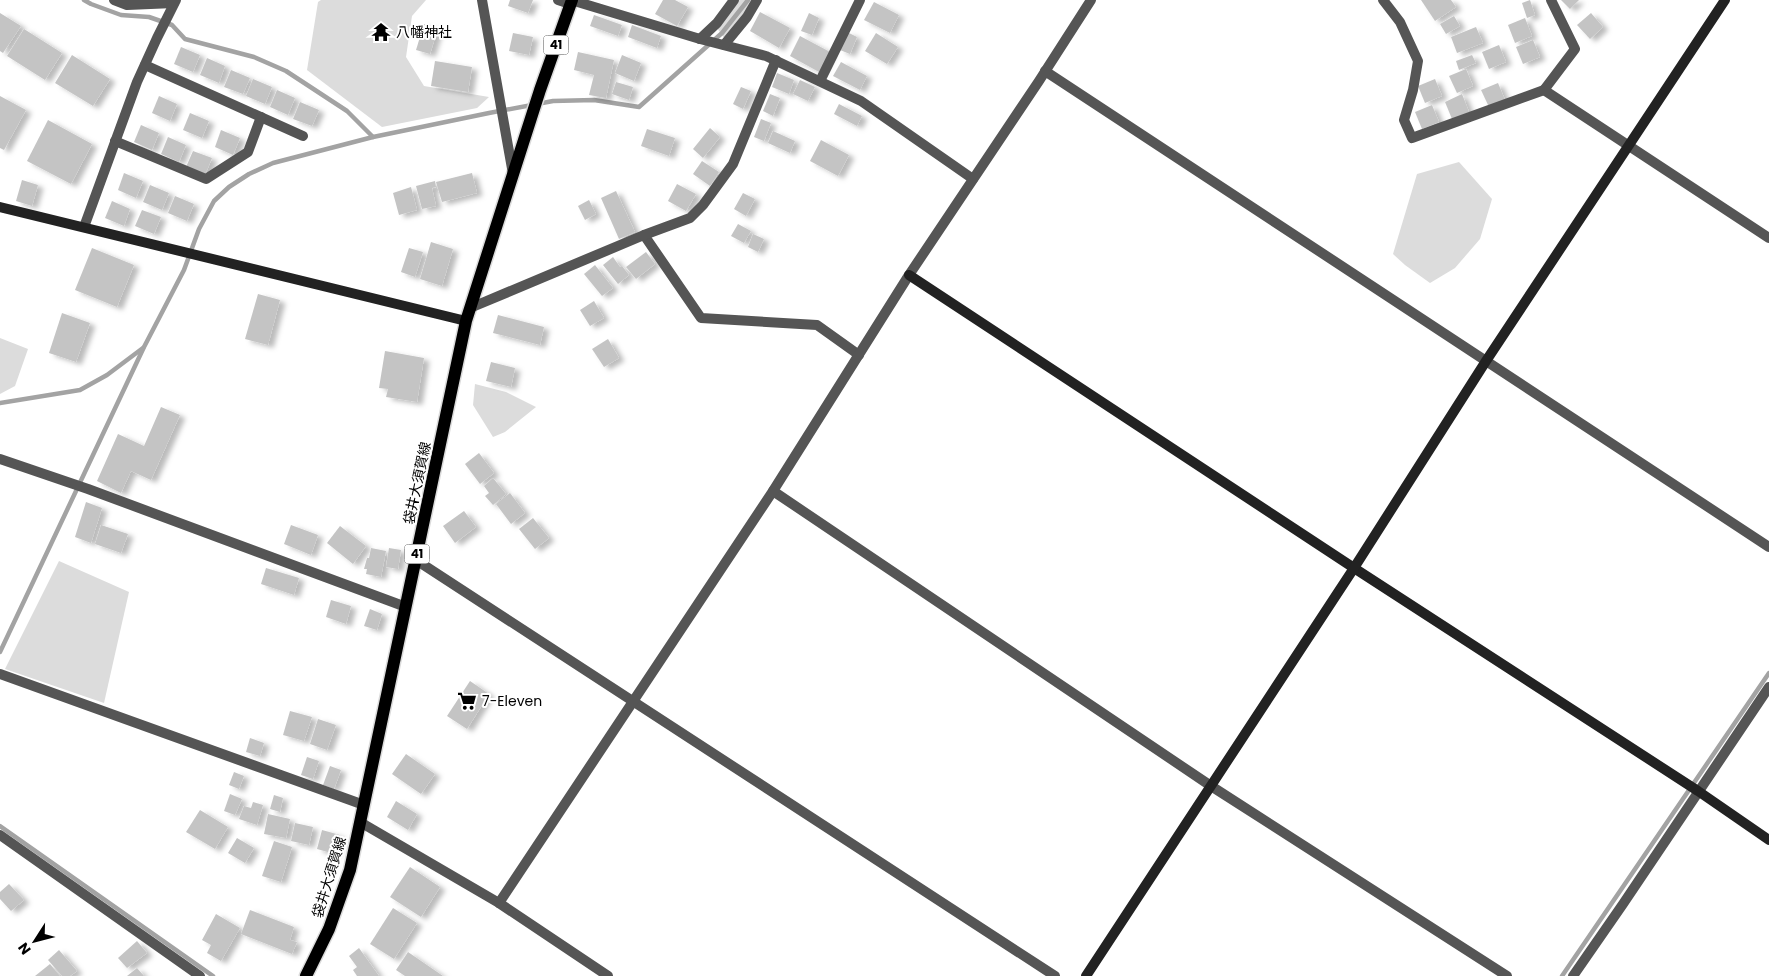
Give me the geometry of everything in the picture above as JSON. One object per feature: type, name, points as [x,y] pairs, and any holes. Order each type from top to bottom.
[{"type":"main road","name":"袋井大須賀線","points":[[306,976],[329,929],[350,870],[466,321],[568,1]]},
{"type":"street","points":[[84,227],[145,65],[175,2],[127,5],[114,0]]},
{"type":"street","points":[[482,0],[513,174]]},
{"type":"street","points":[[700,39],[717,23],[734,0]]},
{"type":"street","points":[[724,45],[747,17],[757,0]]},
{"type":"street","points":[[820,80],[860,0]]},
{"type":"street","points":[[499,903],[773,492],[909,275],[1046,71],[1091,0]]},
{"type":"street","points":[[1383,0],[1400,22],[1418,61],[1413,90],[1404,120],[1412,138],[1544,90],[1575,49],[1551,0]]},
{"type":"street","points":[[1086,976],[1354,568],[1486,360],[1725,0]]},
{"type":"street","points":[[568,1],[776,60],[820,80],[869,106],[973,179]]},
{"type":"street","points":[[470,308],[644,235],[690,218],[703,205],[733,164],[776,60]]},
{"type":"street","points":[[145,65],[303,136]]},
{"type":"street","points":[[1046,71],[1769,547]]},
{"type":"street","points":[[1544,90],[1769,238]]},
{"type":"street","points":[[115,141],[206,179],[248,152],[262,117]]},
{"type":"street","points":[[0,207],[466,321]]},
{"type":"street","points":[[644,235],[701,318],[817,325],[859,355]]},
{"type":"street","points":[[909,275],[1354,568],[1698,790],[1769,840]]},
{"type":"street","points":[[0,459],[406,607]]},
{"type":"street","points":[[773,492],[1211,786],[1507,976]]},
{"type":"street","points":[[416,560],[1055,976]]},
{"type":"street","points":[[0,674],[364,804]]},
{"type":"street","points":[[1573,976],[1624,904],[1698,790],[1769,687]]},
{"type":"street","points":[[360,822],[499,903],[608,976]]},
{"type":"street","points":[[0,835],[200,976]]},
{"type":"shaded area","points":[[321,0],[426,0],[412,16],[406,57],[424,86],[489,97],[477,108],[382,127],[307,70],[318,2]]},
{"type":"shaded area","points":[[735,0],[755,0],[727,42],[717,28]]},
{"type":"shaded area","points":[[1459,162],[1492,199],[1480,239],[1455,268],[1430,283],[1393,254],[1417,174]]},
{"type":"shaded area","points":[[0,338],[28,349],[15,386],[0,394]]},
{"type":"shaded area","points":[[475,384],[506,392],[536,407],[505,432],[493,437],[473,405]]},
{"type":"shaded area","points":[[59,561],[129,592],[104,703],[5,669]]},
{"type":"building","points":[[510,0],[533,0],[528,13],[508,6]]},
{"type":"building","points":[[663,0],[675,0],[688,7],[677,26],[655,14]]},
{"type":"building","points":[[1421,0],[1451,0],[1456,7],[1435,21]]},
{"type":"building","points":[[1530,0],[1535,15],[1527,18],[1522,3]]},
{"type":"building","points":[[1561,0],[1579,0],[1570,9]]},
{"type":"building","points":[[874,2],[899,15],[890,33],[864,20]]},
{"type":"building","points":[[760,12],[790,28],[779,48],[750,31]]},
{"type":"building","points":[[0,13],[21,26],[3,53],[0,51]]},
{"type":"building","points":[[809,13],[819,18],[812,35],[801,31]]},
{"type":"building","points":[[1591,13],[1603,27],[1590,39],[1577,25]]},
{"type":"building","points":[[594,15],[622,25],[618,36],[590,26]]},
{"type":"building","points":[[1454,16],[1460,26],[1446,34],[1440,24]]},
{"type":"building","points":[[1525,18],[1532,36],[1515,43],[1508,25]]},
{"type":"building","points":[[424,24],[438,28],[430,54],[416,50]]},
{"type":"building","points":[[632,25],[661,36],[657,48],[628,37]]},
{"type":"building","points":[[1476,27],[1483,43],[1457,53],[1451,37]]},
{"type":"building","points":[[24,29],[62,53],[45,80],[7,56]]},
{"type":"building","points":[[847,32],[857,37],[850,54],[840,50]]},
{"type":"building","points":[[513,33],[533,37],[529,55],[509,51]]},
{"type":"building","points":[[876,33],[898,47],[887,64],[865,51]]},
{"type":"building","points":[[800,36],[830,52],[819,72],[790,56]]},
{"type":"building","points":[[1533,40],[1540,57],[1523,64],[1516,47]]},
{"type":"building","points":[[1499,45],[1506,62],[1489,69],[1482,52]]},
{"type":"building","points":[[181,47],[200,55],[193,72],[174,64]]},
{"type":"building","points":[[578,52],[614,60],[606,98],[589,95],[594,75],[574,70]]},
{"type":"building","points":[[72,55],[110,79],[93,106],[55,83]]},
{"type":"building","points":[[622,55],[641,63],[634,81],[615,73]]},
{"type":"building","points":[[1472,55],[1476,63],[1459,70],[1456,61]]},
{"type":"building","points":[[207,58],[225,66],[219,83],[200,75]]},
{"type":"building","points":[[435,61],[472,67],[468,92],[431,86]]},
{"type":"building","points":[[841,62],[867,76],[860,90],[833,76]]},
{"type":"building","points":[[1466,69],[1473,86],[1457,93],[1449,76]]},
{"type":"building","points":[[231,70],[250,78],[243,94],[224,87]]},
{"type":"building","points":[[777,73],[794,80],[789,94],[772,87]]},
{"type":"building","points":[[253,79],[272,87],[265,104],[246,96]]},
{"type":"building","points":[[1435,79],[1442,96],[1425,103],[1418,86]]},
{"type":"building","points":[[800,80],[815,87],[808,101],[793,94]]},
{"type":"building","points":[[616,82],[633,87],[629,100],[612,94]]},
{"type":"building","points":[[1498,83],[1505,100],[1489,107],[1481,90]]},
{"type":"building","points":[[741,87],[751,91],[743,109],[733,104]]},
{"type":"building","points":[[277,90],[295,98],[288,115],[270,107]]},
{"type":"building","points":[[770,94],[780,98],[773,116],[763,111]]},
{"type":"building","points":[[1462,94],[1469,112],[1452,119],[1445,102]]},
{"type":"building","points":[[0,96],[26,110],[4,150],[0,148]]},
{"type":"building","points":[[159,96],[177,104],[170,121],[152,113]]},
{"type":"building","points":[[300,102],[319,110],[312,126],[293,119]]},
{"type":"building","points":[[839,104],[862,116],[857,126],[834,114]]},
{"type":"building","points":[[1432,105],[1439,122],[1422,129],[1415,112]]},
{"type":"building","points":[[190,113],[209,121],[202,138],[183,130]]},
{"type":"building","points":[[761,119],[771,123],[764,141],[754,137]]},
{"type":"building","points":[[48,120],[92,144],[71,184],[27,161]]},
{"type":"building","points":[[141,125],[159,133],[152,150],[134,142]]},
{"type":"building","points":[[710,128],[720,137],[703,158],[693,149]]},
{"type":"building","points":[[647,129],[675,138],[669,156],[641,146]]},
{"type":"building","points":[[221,130],[240,138],[233,155],[215,147]]},
{"type":"building","points":[[773,131],[795,141],[790,153],[768,143]]},
{"type":"building","points":[[168,137],[186,145],[179,162],[161,154]]},
{"type":"building","points":[[821,140],[849,155],[838,176],[810,161]]},
{"type":"building","points":[[193,151],[212,158],[205,175],[186,167]]},
{"type":"building","points":[[702,161],[719,172],[710,186],[693,174]]},
{"type":"building","points":[[124,173],[143,181],[136,198],[118,190]]},
{"type":"building","points":[[472,173],[477,193],[442,202],[436,182]]},
{"type":"building","points":[[22,180],[38,185],[32,206],[16,201]]},
{"type":"building","points":[[435,181],[436,187],[432,188],[436,206],[422,209],[416,186]]},
{"type":"building","points":[[677,184],[696,194],[686,211],[668,201]]},
{"type":"building","points":[[150,185],[169,193],[162,210],[143,202]]},
{"type":"building","points":[[411,187],[417,210],[399,215],[393,193]]},
{"type":"building","points":[[616,191],[635,232],[619,239],[601,198]]},
{"type":"building","points":[[743,193],[755,199],[746,216],[734,209]]},
{"type":"building","points":[[175,196],[194,204],[187,221],[168,213]]},
{"type":"building","points":[[589,200],[596,214],[585,220],[578,206]]},
{"type":"building","points":[[112,201],[130,209],[124,226],[105,218]]},
{"type":"building","points":[[142,210],[161,217],[154,234],[135,226]]},
{"type":"building","points":[[738,224],[751,231],[744,243],[731,236]]},
{"type":"building","points":[[753,234],[764,239],[758,252],[748,247]]},
{"type":"building","points":[[431,242],[453,249],[442,286],[420,279]]},
{"type":"building","points":[[92,248],[134,265],[117,307],[75,290]]},
{"type":"building","points":[[409,248],[423,252],[415,277],[401,272]]},
{"type":"building","points":[[646,252],[655,264],[636,279],[626,267]]},
{"type":"building","points":[[613,257],[629,275],[618,284],[603,265]]},
{"type":"building","points":[[595,265],[613,288],[602,296],[584,274]]},
{"type":"building","points":[[258,294],[280,300],[268,345],[245,339]]},
{"type":"building","points":[[594,301],[604,318],[590,326],[580,310]]},
{"type":"building","points":[[62,313],[90,323],[76,362],[49,353]]},
{"type":"building","points":[[498,315],[544,327],[540,345],[493,333]]},
{"type":"building","points":[[608,339],[619,358],[604,367],[592,349]]},
{"type":"building","points":[[385,351],[424,358],[417,402],[386,397],[388,389],[379,388]]},
{"type":"building","points":[[491,362],[515,368],[511,387],[486,381]]},
{"type":"building","points":[[161,407],[180,415],[151,480],[131,471],[121,493],[97,481],[118,434],[144,446]]},
{"type":"building","points":[[479,453],[494,473],[480,484],[465,464]]},
{"type":"building","points":[[493,478],[506,494],[493,505],[485,496],[489,493],[484,486]]},
{"type":"building","points":[[510,493],[525,513],[511,524],[496,504]]},
{"type":"building","points":[[86,502],[102,508],[91,543],[75,537]]},
{"type":"building","points":[[464,511],[476,527],[455,543],[443,526]]},
{"type":"building","points":[[533,518],[549,538],[535,549],[519,529]]},
{"type":"building","points":[[101,525],[128,534],[121,553],[95,544]]},
{"type":"building","points":[[291,525],[318,535],[311,555],[284,544]]},
{"type":"building","points":[[340,526],[366,546],[353,564],[327,543]]},
{"type":"building","points":[[371,548],[386,551],[381,577],[366,574],[367,569],[364,569]]},
{"type":"building","points":[[389,548],[401,550],[398,569],[386,567]]},
{"type":"building","points":[[266,568],[299,578],[294,595],[261,584]]},
{"type":"building","points":[[331,600],[351,606],[346,624],[326,617]]},
{"type":"building","points":[[370,609],[382,614],[377,630],[364,626]]},
{"type":"building","points":[[470,681],[489,694],[467,729],[447,716]]},
{"type":"building","points":[[290,711],[312,717],[304,741],[283,735]]},
{"type":"building","points":[[318,719],[336,725],[327,750],[310,744]]},
{"type":"building","points":[[250,738],[264,743],[260,756],[246,752]]},
{"type":"building","points":[[406,754],[435,774],[421,794],[392,774]]},
{"type":"building","points":[[307,757],[319,761],[313,779],[301,775]]},
{"type":"building","points":[[330,766],[341,770],[334,789],[323,785]]},
{"type":"building","points":[[234,772],[244,776],[239,789],[229,785]]},
{"type":"building","points":[[230,794],[242,799],[235,815],[224,811]]},
{"type":"building","points":[[274,795],[283,798],[280,812],[270,809]]},
{"type":"building","points":[[396,801],[417,814],[408,830],[387,817]]},
{"type":"building","points":[[253,802],[263,805],[257,825],[239,819],[244,806],[251,808]]},
{"type":"building","points":[[200,810],[228,827],[215,849],[186,832]]},
{"type":"building","points":[[268,814],[290,819],[286,838],[264,834]]},
{"type":"building","points":[[295,823],[313,827],[309,845],[291,841]]},
{"type":"building","points":[[322,830],[340,835],[335,854],[317,849]]},
{"type":"building","points":[[237,838],[254,848],[245,863],[228,853]]},
{"type":"building","points":[[274,841],[292,847],[281,882],[262,876]]},
{"type":"building","points":[[410,867],[440,887],[421,917],[390,897]]},
{"type":"building","points":[[9,884],[24,900],[11,911],[0,899],[0,892]]},
{"type":"building","points":[[393,908],[417,923],[394,959],[370,944]]},
{"type":"building","points":[[250,910],[294,927],[290,940],[297,942],[292,954],[241,934]]},
{"type":"building","points":[[216,914],[240,928],[221,961],[207,953],[211,945],[202,940]]},
{"type":"building","points":[[137,941],[147,953],[127,968],[118,958]]},
{"type":"building","points":[[359,948],[379,976],[357,976],[353,970],[357,967],[349,956]]},
{"type":"building","points":[[59,950],[77,971],[70,976],[62,976],[48,960]]},
{"type":"building","points":[[408,952],[443,976],[405,976],[396,970]]},
{"type":"building","points":[[50,964],[60,976],[35,976]]},
{"type":"building","points":[[137,968],[144,976],[127,976]]},
{"type":"waterway","points":[[84,0],[121,15],[149,17],[172,25],[185,39],[254,57],[286,71],[347,111],[373,137]]},
{"type":"waterway","points":[[0,652],[144,347],[184,270],[199,229],[214,201],[229,187],[249,174],[273,163],[373,137],[489,113],[553,101],[594,100],[639,107],[722,33],[748,0]]},
{"type":"waterway","points":[[0,403],[80,390],[107,375],[143,348]]},
{"type":"waterway","points":[[1562,976],[1769,673]]},
{"type":"waterway","points":[[0,826],[213,976]]},
{"type":"place","name":"八幡神社","points":[[381,32]]},
{"type":"place","name":"7-Eleven","points":[[467,701]]}]
